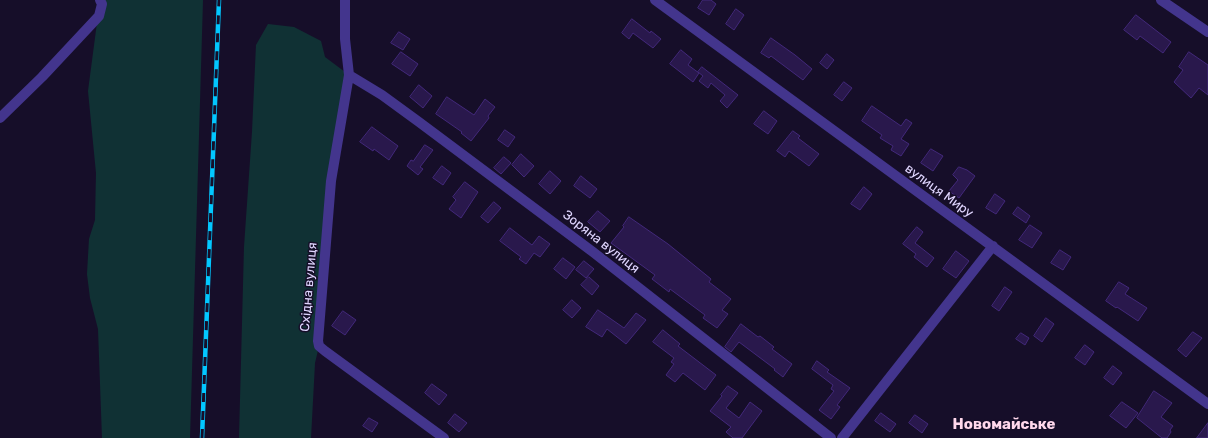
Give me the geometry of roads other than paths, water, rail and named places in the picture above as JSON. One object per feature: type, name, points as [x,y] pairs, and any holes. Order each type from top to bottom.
[{"type":"street","points":[[0,118],[42,77],[99,16],[102,4],[100,0]]},
{"type":"street","points":[[345,0],[345,39],[349,76]]},
{"type":"street","name":"вулиця Миру","points":[[655,0],[1208,404]]},
{"type":"street","points":[[1161,0],[1208,32]]},
{"type":"street","name":"Східна вулиця","points":[[349,76],[331,181],[318,342],[319,346],[444,438]]},
{"type":"street","name":"Зоряна вулиця","points":[[349,76],[420,122],[593,252],[831,438]]},
{"type":"street","points":[[842,438],[993,246]]},
{"type":"railway","points":[[202,438],[219,0]]},
{"type":"district","name":"Новомайське","points":[[1004,425]]}]
